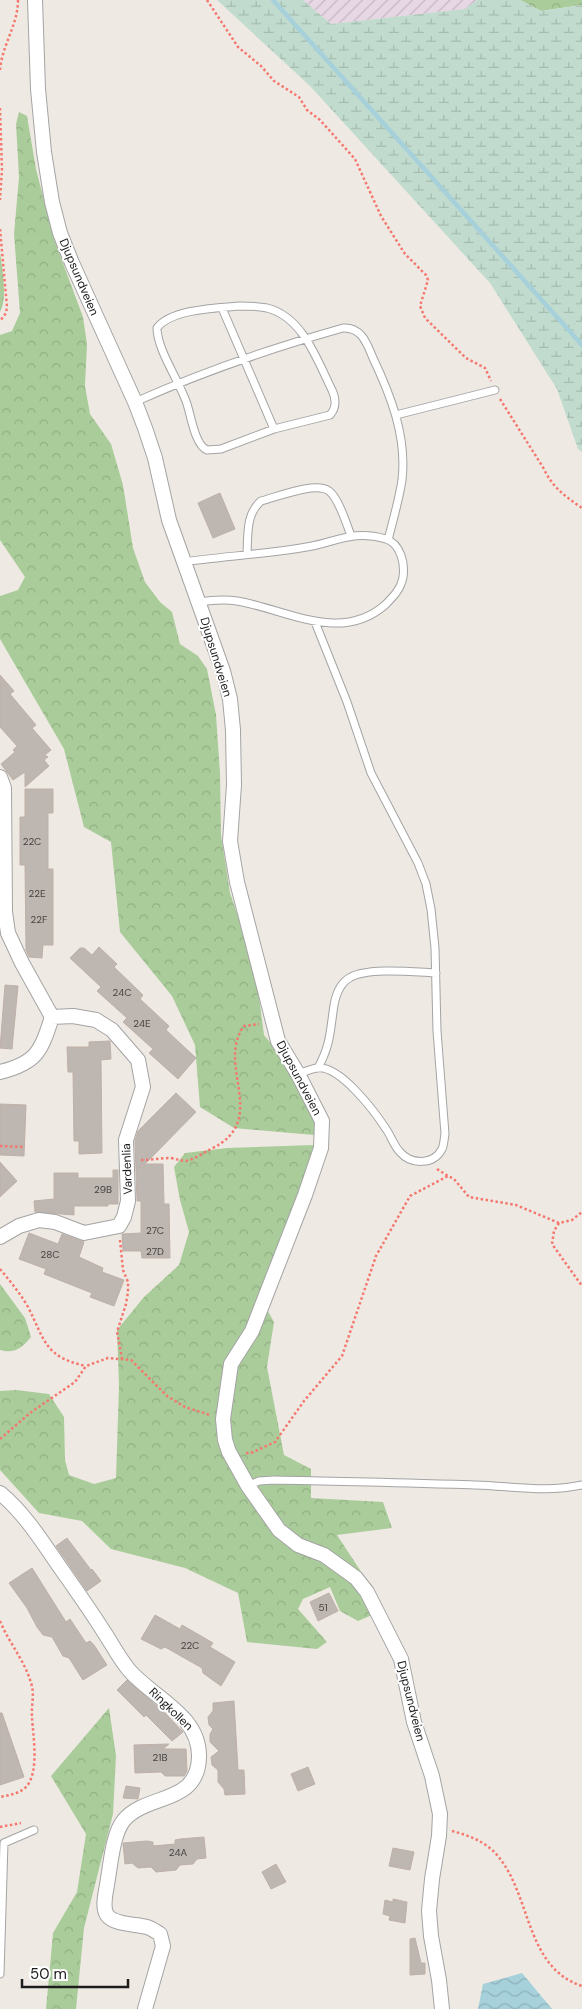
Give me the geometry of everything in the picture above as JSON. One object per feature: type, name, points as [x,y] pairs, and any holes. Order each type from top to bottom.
[{"type":"street","name":"Djupsundveien","points":[[35,0],[39,98],[47,180],[52,202],[60,233],[72,263],[135,402],[155,458],[169,520],[223,671],[230,699],[235,756],[230,841],[233,862],[278,1041],[298,1074],[322,1121],[321,1148],[305,1195],[252,1331],[231,1364],[223,1419],[225,1440],[229,1452],[248,1486],[279,1530],[298,1545],[324,1555],[356,1578],[367,1592],[401,1659],[414,1722],[432,1776],[440,1814],[429,1911],[442,2009]]},
{"type":"street","points":[[0,777],[4,788],[5,912],[8,933],[22,963],[52,1017],[44,1044],[32,1058],[20,1067],[0,1072]]},
{"type":"street","name":"Vardenlia","points":[[52,1017],[73,1016],[96,1020],[112,1030],[138,1060],[143,1088],[126,1140],[128,1201],[124,1217],[119,1226]]},
{"type":"street","points":[[0,1236],[19,1226],[38,1220],[55,1222],[84,1234],[119,1226]]},
{"type":"street","name":"Ringkollen","points":[[0,1493],[18,1510],[42,1540],[129,1670],[189,1724],[196,1733],[200,1758],[197,1772],[188,1786],[180,1793],[147,1804],[132,1812],[122,1822],[114,1845],[104,1903],[107,1915],[113,1920],[149,1927],[160,1934],[163,1946],[146,2009]]},
{"type":"lane","points":[[240,306],[266,307],[278,312],[289,320],[307,339],[332,390],[335,398],[334,411],[330,415],[274,429],[221,449],[203,449],[197,439],[187,402],[160,344],[157,328],[168,318],[179,314],[222,308],[240,306]]},
{"type":"lane","points":[[222,308],[242,359],[274,429]]},
{"type":"lane","points":[[135,402],[178,382],[242,359],[343,328],[359,332],[364,337],[389,391],[402,447],[402,479],[388,540]]},
{"type":"lane","points":[[396,415],[495,390]]},
{"type":"lane","points":[[247,554],[249,518],[256,506],[262,501],[312,487],[321,487],[329,491],[334,497],[351,536]]},
{"type":"lane","points":[[183,562],[312,546],[351,536],[370,536],[388,540],[398,549],[405,569],[395,596],[378,610],[358,620],[338,625],[315,622],[255,604],[234,600],[221,599],[199,602]]},
{"type":"lane","points":[[298,1074],[318,1068],[326,1070],[343,1080],[372,1107],[398,1151],[406,1158],[415,1161],[426,1161],[436,1158],[443,1148],[445,1134],[437,1031],[436,973],[431,909],[421,870],[371,773],[347,702],[315,622]]},
{"type":"lane","points":[[318,1068],[327,1052],[334,1003],[338,991],[344,982],[352,976],[369,972],[436,973]]},
{"type":"lane","points":[[248,1486],[259,1481],[274,1480],[478,1485],[513,1488],[552,1488],[582,1484]]},
{"type":"lane","points":[[0,1974],[4,1843],[34,1830]]},
{"type":"path","points":[[0,70],[4,50],[16,19],[18,0]]},
{"type":"path","points":[[207,0],[238,47],[261,66],[274,81],[298,97],[307,110],[320,120],[355,159],[381,216],[406,254],[426,275],[428,280],[420,306],[425,318],[466,358],[485,368],[495,390],[548,478],[565,496],[582,508]]},
{"type":"path","points":[[0,108],[2,168],[0,200]]},
{"type":"path","points":[[0,229],[8,307],[0,321]]},
{"type":"path","points":[[127,1161],[169,1158],[189,1160],[218,1146],[232,1135],[238,1122],[240,1106],[235,1057],[238,1035],[244,1026],[272,1023]]},
{"type":"path","points":[[0,1146],[25,1147]]},
{"type":"path","points":[[229,1452],[251,1453],[275,1442],[304,1401],[342,1356],[376,1256],[410,1196],[448,1176],[469,1197],[516,1205],[559,1223],[572,1220],[582,1212]]},
{"type":"path","points":[[559,1223],[554,1231],[552,1244],[582,1286]]},
{"type":"path","points":[[119,1226],[123,1270],[128,1282],[126,1304],[117,1332],[122,1358]]},
{"type":"path","points":[[0,1269],[28,1306],[41,1338],[48,1348],[60,1358],[71,1363],[86,1366],[108,1358],[131,1360],[167,1396],[185,1406],[223,1419]]},
{"type":"path","points":[[0,1439],[30,1413],[75,1382],[86,1366]]},
{"type":"path","points":[[0,1622],[28,1673],[32,1685],[35,1748],[34,1762],[28,1784],[14,1794],[0,1797]]},
{"type":"path","points":[[439,1828],[473,1837],[492,1850],[508,1872],[540,1950],[559,1975],[582,1986]]},
{"type":"shaded area","points":[[303,0],[477,0],[465,9],[331,24]]},
{"type":"green space","points":[[217,0],[303,0],[331,24],[465,9],[477,0],[520,0],[541,11],[582,5],[582,452],[578,449],[557,389],[490,283],[310,86]]},
{"type":"green space","points":[[520,0],[582,0],[582,5],[541,11]]},
{"type":"green space","points":[[19,112],[27,116],[36,169],[54,239],[83,317],[87,344],[85,386],[90,414],[111,444],[123,485],[133,548],[145,582],[160,602],[172,612],[180,644],[198,656],[207,669],[216,715],[220,773],[221,835],[230,893],[255,967],[264,1035],[301,1080],[315,1102],[314,1135],[234,1128],[200,1107],[195,1045],[172,996],[120,932],[111,842],[84,827],[64,749],[0,639],[0,596],[18,590],[25,577],[0,540],[0,335],[12,331],[20,313],[14,234],[19,177],[16,124]]},
{"type":"green space","points":[[0,252],[4,299],[0,312]]},
{"type":"green space","points":[[314,1145],[317,1152],[240,1351],[248,1351],[266,1308],[274,1322],[267,1367],[284,1455],[311,1469],[311,1498],[383,1502],[392,1528],[337,1535],[381,1602],[372,1615],[358,1621],[340,1611],[330,1587],[303,1599],[298,1609],[327,1642],[317,1649],[247,1642],[238,1593],[185,1568],[111,1549],[82,1521],[39,1513],[0,1470],[0,1391],[16,1390],[49,1394],[64,1417],[65,1460],[69,1475],[94,1484],[116,1478],[119,1385],[117,1330],[144,1297],[179,1265],[189,1232],[180,1200],[174,1167],[185,1153],[227,1148]]},
{"type":"green space","points":[[0,1284],[25,1318],[31,1337],[14,1351],[0,1350]]},
{"type":"green space","points":[[109,1708],[116,1756],[113,1814],[84,1928],[76,2009],[46,2009],[53,1933],[77,1892],[86,1834],[51,1776]]},
{"type":"water","points":[[522,1973],[552,2009],[478,2009],[483,1984]]},
{"type":"building","points":[[220,493],[235,529],[213,538],[198,503]]},
{"type":"building","points":[[0,675],[14,691],[10,694],[36,725],[32,728],[51,750],[45,755],[48,757],[44,760],[49,766],[25,787],[25,772],[13,780],[1,764],[15,752],[13,750],[17,746],[0,727]]},
{"type":"building","points":[[25,789],[53,789],[53,813],[48,813],[48,869],[53,869],[53,945],[43,945],[42,958],[29,957],[26,950],[25,865],[20,865],[20,817],[25,817]]},
{"type":"building","points":[[99,947],[117,964],[114,967],[143,995],[140,999],[169,1026],[166,1030],[196,1058],[178,1079],[149,1053],[153,1049],[123,1022],[127,1018],[97,991],[101,987],[70,958],[80,948],[84,948],[92,955]]},
{"type":"building","points":[[5,985],[18,986],[12,1049],[0,1048]]},
{"type":"building","points":[[110,1041],[111,1059],[101,1060],[102,1153],[79,1154],[79,1141],[74,1141],[73,1072],[68,1072],[67,1047],[89,1047],[89,1042]]},
{"type":"building","points":[[176,1093],[196,1112],[145,1164],[163,1164],[164,1204],[169,1204],[170,1258],[142,1258],[141,1251],[123,1251],[122,1234],[141,1233],[141,1201],[137,1201],[135,1141],[138,1131]]},
{"type":"building","points":[[0,1104],[26,1105],[24,1156],[0,1155]]},
{"type":"building","points":[[0,1162],[17,1181],[0,1197]]},
{"type":"building","points":[[113,1170],[118,1170],[118,1204],[108,1204],[108,1206],[74,1206],[74,1215],[35,1212],[34,1201],[54,1199],[54,1173],[78,1173],[78,1178],[113,1178]]},
{"type":"building","points":[[29,1233],[58,1244],[62,1234],[84,1242],[79,1257],[103,1268],[102,1272],[124,1280],[114,1306],[90,1297],[92,1293],[44,1274],[46,1269],[19,1259]]},
{"type":"building","points":[[67,1538],[101,1581],[87,1591],[56,1546]]},
{"type":"building","points":[[32,1568],[66,1622],[70,1619],[86,1643],[90,1641],[94,1645],[107,1665],[83,1680],[69,1658],[63,1656],[52,1637],[43,1635],[9,1583]]},
{"type":"building","points":[[329,1593],[338,1611],[318,1621],[310,1602]]},
{"type":"building","points":[[155,1615],[180,1629],[182,1625],[213,1643],[210,1647],[235,1662],[221,1686],[203,1673],[202,1668],[165,1647],[161,1649],[141,1639]]},
{"type":"building","points":[[127,1680],[167,1715],[183,1732],[172,1741],[146,1715],[144,1717],[117,1690]]},
{"type":"building","points":[[234,1701],[238,1770],[244,1770],[245,1794],[225,1795],[224,1789],[218,1782],[218,1770],[212,1765],[211,1757],[219,1751],[210,1742],[210,1734],[213,1729],[209,1725],[208,1717],[213,1711],[213,1703]]},
{"type":"building","points":[[0,1713],[2,1713],[24,1777],[0,1785]]},
{"type":"building","points":[[169,1744],[163,1749],[186,1749],[187,1771],[184,1776],[165,1776],[161,1772],[135,1773],[134,1745]]},
{"type":"building","points":[[308,1767],[315,1784],[298,1791],[291,1774]]},
{"type":"building","points":[[126,1786],[140,1788],[138,1799],[123,1798]]},
{"type":"building","points":[[204,1837],[206,1858],[197,1859],[193,1864],[180,1865],[176,1870],[156,1872],[151,1867],[138,1868],[132,1863],[125,1864],[123,1843],[147,1841],[153,1842],[153,1846],[175,1844],[175,1840],[180,1839]]},
{"type":"building","points":[[393,1848],[414,1852],[410,1870],[389,1866]]},
{"type":"building","points":[[276,1864],[286,1882],[271,1889],[262,1872]]},
{"type":"building","points":[[393,1899],[407,1902],[405,1923],[389,1920],[390,1916],[383,1914],[385,1900],[393,1902]]},
{"type":"building","points":[[415,1938],[421,1963],[425,1963],[425,1974],[410,1975],[410,1939]]},
{"type":"waterway","points":[[273,0],[582,345]]}]
